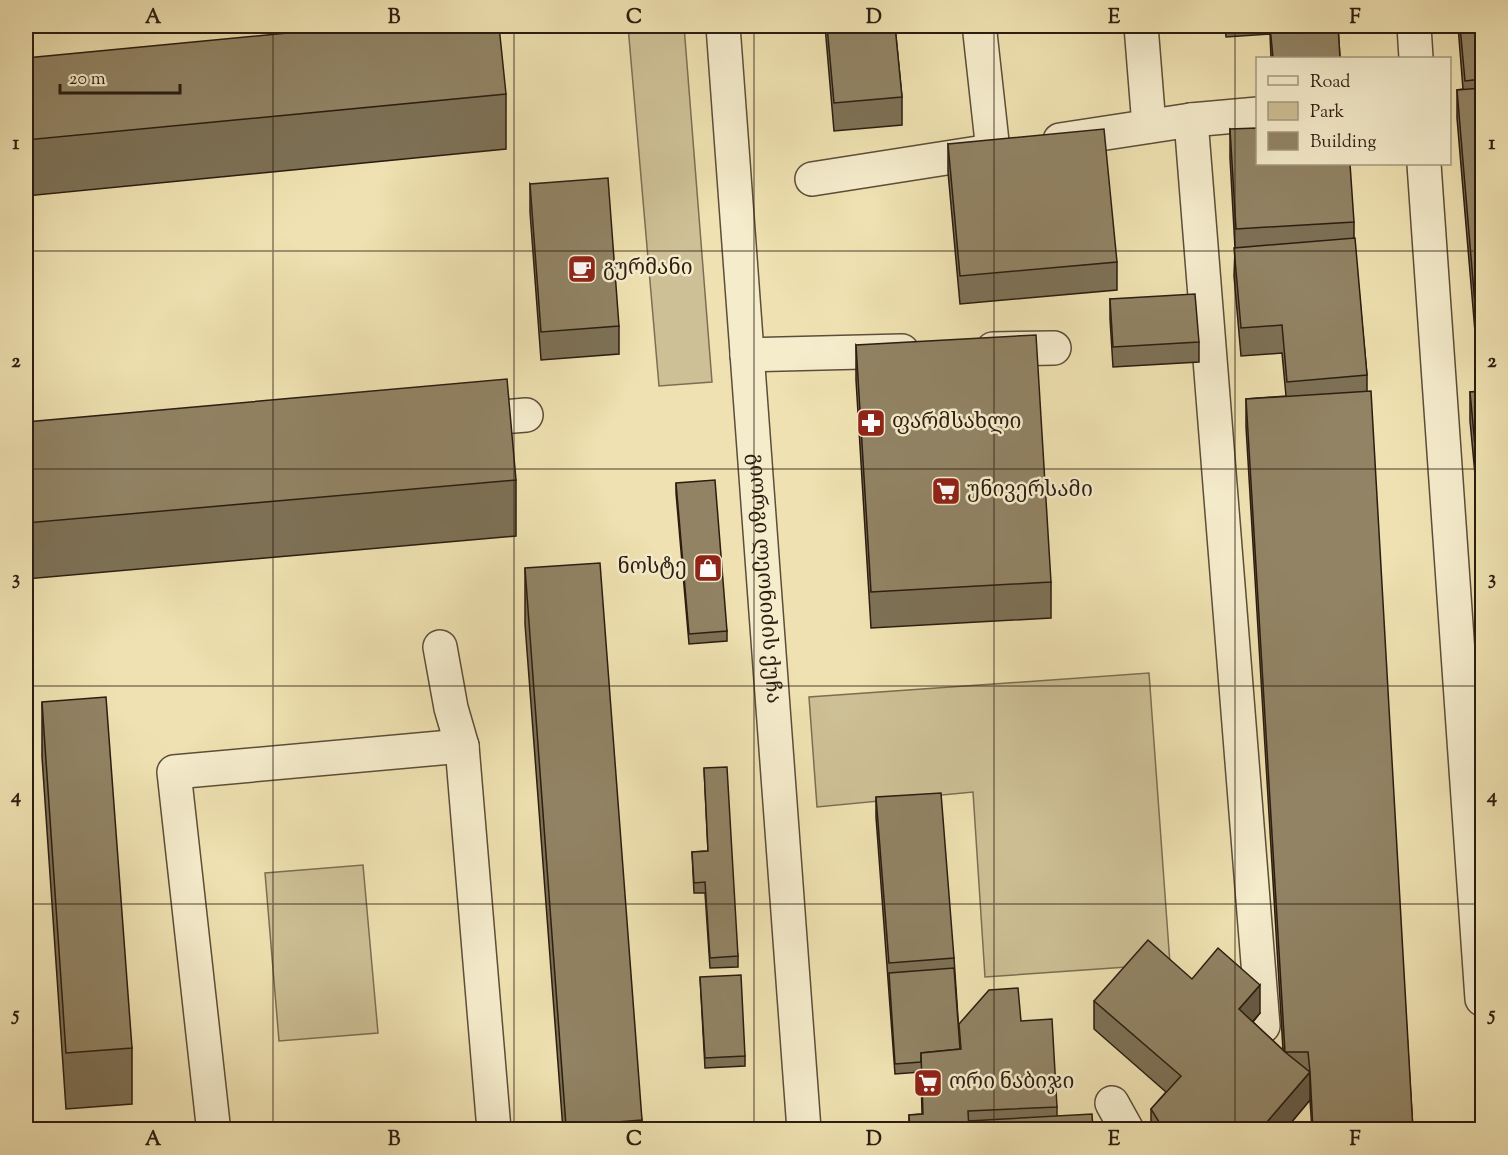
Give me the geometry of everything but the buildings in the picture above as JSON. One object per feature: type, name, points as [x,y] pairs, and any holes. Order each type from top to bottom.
[{"type":"street","name":"გიორგი ლეონიძის ქუჩა","points":[[723,26],[804,1130]]},
{"type":"street","points":[[982,26],[980,33],[993,151]]},
{"type":"street","points":[[1141,26],[1149,126]]},
{"type":"street","points":[[1414,26],[1416,57]]},
{"type":"street","points":[[812,179],[1149,126],[1256,114]]},
{"type":"street","points":[[1191,120],[1263,1026]]},
{"type":"street","points":[[1424,165],[1477,827],[1482,999]]},
{"type":"street","points":[[970,350],[1054,348]]},
{"type":"street","points":[[747,355],[934,351]]},
{"type":"street","points":[[431,423],[526,415]]},
{"type":"street","points":[[440,647],[451,708],[462,746],[494,1130]]},
{"type":"street","points":[[212,1130],[212,1112],[174,772],[462,746]]},
{"type":"green space","points":[[628,26],[684,26],[712,382],[659,386]]},
{"type":"green space","points":[[1149,673],[1170,964],[985,977],[973,792],[817,807],[809,697]]},
{"type":"green space","points":[[363,865],[378,1033],[279,1041],[265,873]]},
{"type":"place","name":"გურმანი","points":[[582,269]]},
{"type":"place","name":"ფარმსახლი","points":[[871,423]]},
{"type":"place","name":"უნივერსამი","points":[[946,491]]},
{"type":"place","name":"ნოსტე","points":[[708,568]]},
{"type":"place","name":"ორი ნაბიჯი","points":[[928,1083]]}]
